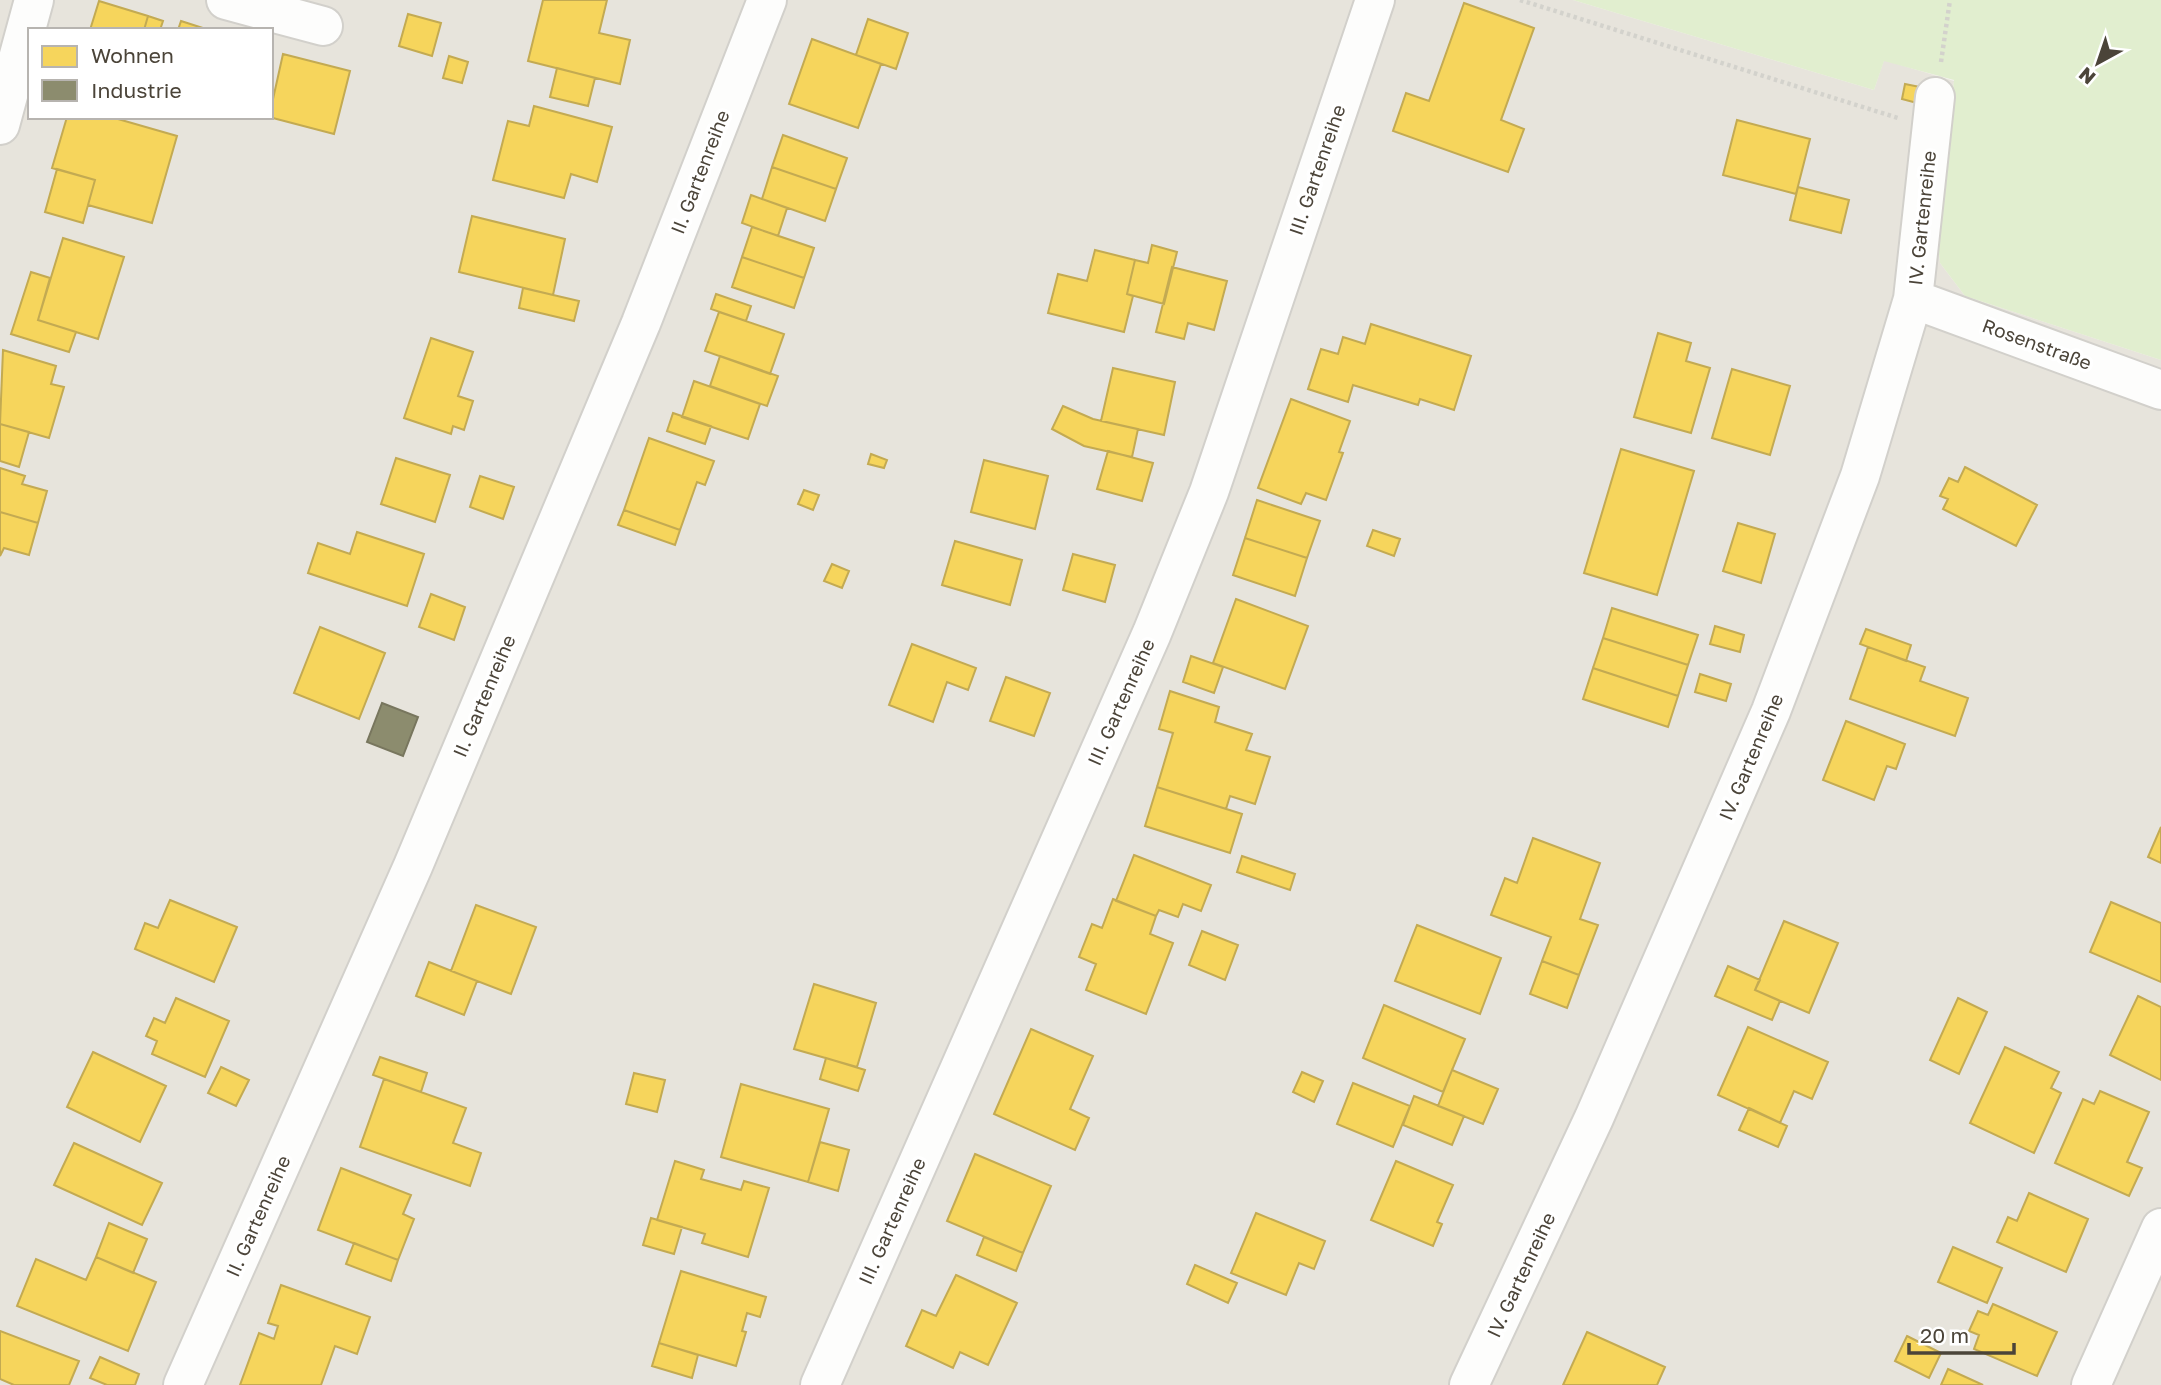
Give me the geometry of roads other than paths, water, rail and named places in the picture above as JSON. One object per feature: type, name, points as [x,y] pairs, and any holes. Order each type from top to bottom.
[{"type":"street","points":[[0,125],[34,0]]},
{"type":"street","points":[[226,0],[323,26]]},
{"type":"street","name":"II. Gartenreihe","points":[[183,1385],[413,866],[641,323],[767,0]]},
{"type":"street","name":"III. Gartenreihe","points":[[820,1385],[1152,633],[1209,492],[1375,0]]},
{"type":"street","name":"IV. Gartenreihe","points":[[1469,1385],[1594,1118],[1772,711],[1860,476],[1913,299],[1934,113]]},
{"type":"street","name":"Rosenstraße","points":[[1913,299],[2161,390]]},
{"type":"street","points":[[2091,1385],[2161,1228]]}]
